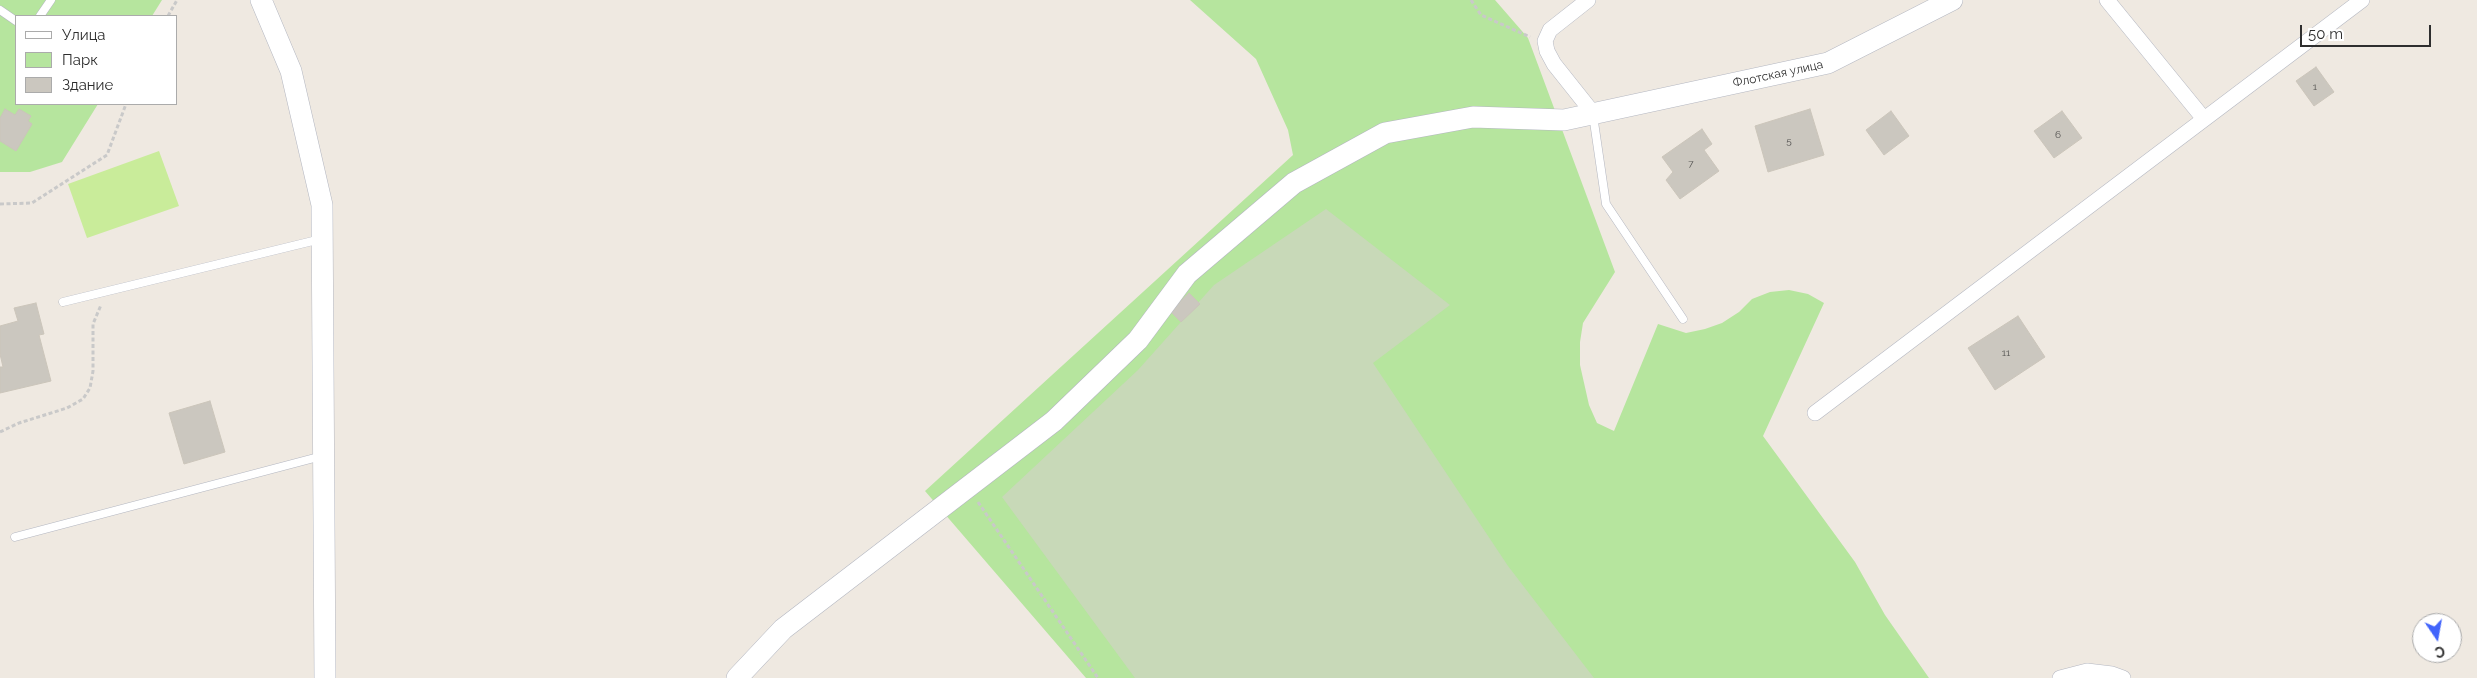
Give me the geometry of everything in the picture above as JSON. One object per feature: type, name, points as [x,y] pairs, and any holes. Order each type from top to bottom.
[{"type":"street","points":[[261,0],[291,71],[322,205],[326,678]]},
{"type":"street","points":[[1588,0],[1550,30],[1545,41],[1546,51],[1554,64],[1593,113]]},
{"type":"street","name":"Флотская улица","points":[[737,678],[783,629],[1061,414],[1138,340],[1186,274],[1294,183],[1385,133],[1473,117],[1564,120],[1828,64],[1952,0]]},
{"type":"street","points":[[2107,0],[2204,119]]},
{"type":"street","points":[[1815,413],[2362,0]]},
{"type":"street","points":[[2060,678],[2087,671],[2112,674],[2123,678]]},
{"type":"lane","points":[[41,15],[51,0]]},
{"type":"lane","points":[[0,10],[15,20]]},
{"type":"lane","points":[[1593,113],[1606,204],[1683,319]]},
{"type":"lane","points":[[64,302],[322,238]]},
{"type":"lane","points":[[15,537],[324,456]]},
{"type":"path","points":[[169,15],[177,0]]},
{"type":"path","points":[[1470,0],[1481,15],[1533,38],[1546,51]]},
{"type":"path","points":[[0,204],[32,203],[107,155],[126,105]]},
{"type":"path","points":[[0,432],[19,423],[67,408],[83,399],[90,388],[93,324],[108,291]]},
{"type":"path","points":[[968,487],[1098,678]]},
{"type":"green space","points":[[0,0],[162,0],[153,15],[15,15],[15,105],[97,105],[62,162],[30,172],[0,172]]},
{"type":"green space","points":[[1190,0],[1495,0],[1528,38],[1615,272],[1583,323],[1580,342],[1580,365],[1589,405],[1597,423],[1614,431],[1658,324],[1686,333],[1705,329],[1722,323],[1739,312],[1752,299],[1770,292],[1789,290],[1808,294],[1824,303],[1763,436],[1855,562],[1885,615],[1929,678],[1086,678],[925,491],[1293,155],[1288,130],[1256,59]]},
{"type":"green space","points":[[159,151],[179,206],[87,238],[68,184]]},
{"type":"green space","points":[[1326,209],[1450,305],[1373,363],[1508,566],[1594,678],[1135,678],[1002,497],[1138,370],[1214,285]]},
{"type":"building","points":[[2316,67],[2334,92],[2314,106],[2296,81]]},
{"type":"building","points":[[5,109],[15,115],[19,109],[31,116],[28,121],[32,124],[16,151],[0,141],[0,118]]},
{"type":"building","points":[[1810,109],[1824,155],[1768,172],[1755,126]]},
{"type":"building","points":[[1891,111],[1909,136],[1884,155],[1866,130]]},
{"type":"building","points":[[2062,111],[2082,138],[2054,158],[2034,131]]},
{"type":"building","points":[[1702,129],[1712,144],[1704,150],[1719,171],[1680,199],[1666,180],[1673,172],[1662,157]]},
{"type":"building","points":[[1189,293],[1200,304],[1181,322],[1170,311]]},
{"type":"building","points":[[36,303],[44,334],[39,335],[51,381],[0,393],[0,367],[3,367],[0,354],[0,326],[18,321],[14,308]]},
{"type":"building","points":[[2018,316],[2045,357],[1995,390],[1968,348]]},
{"type":"building","points":[[210,401],[225,452],[184,464],[169,413]]}]
